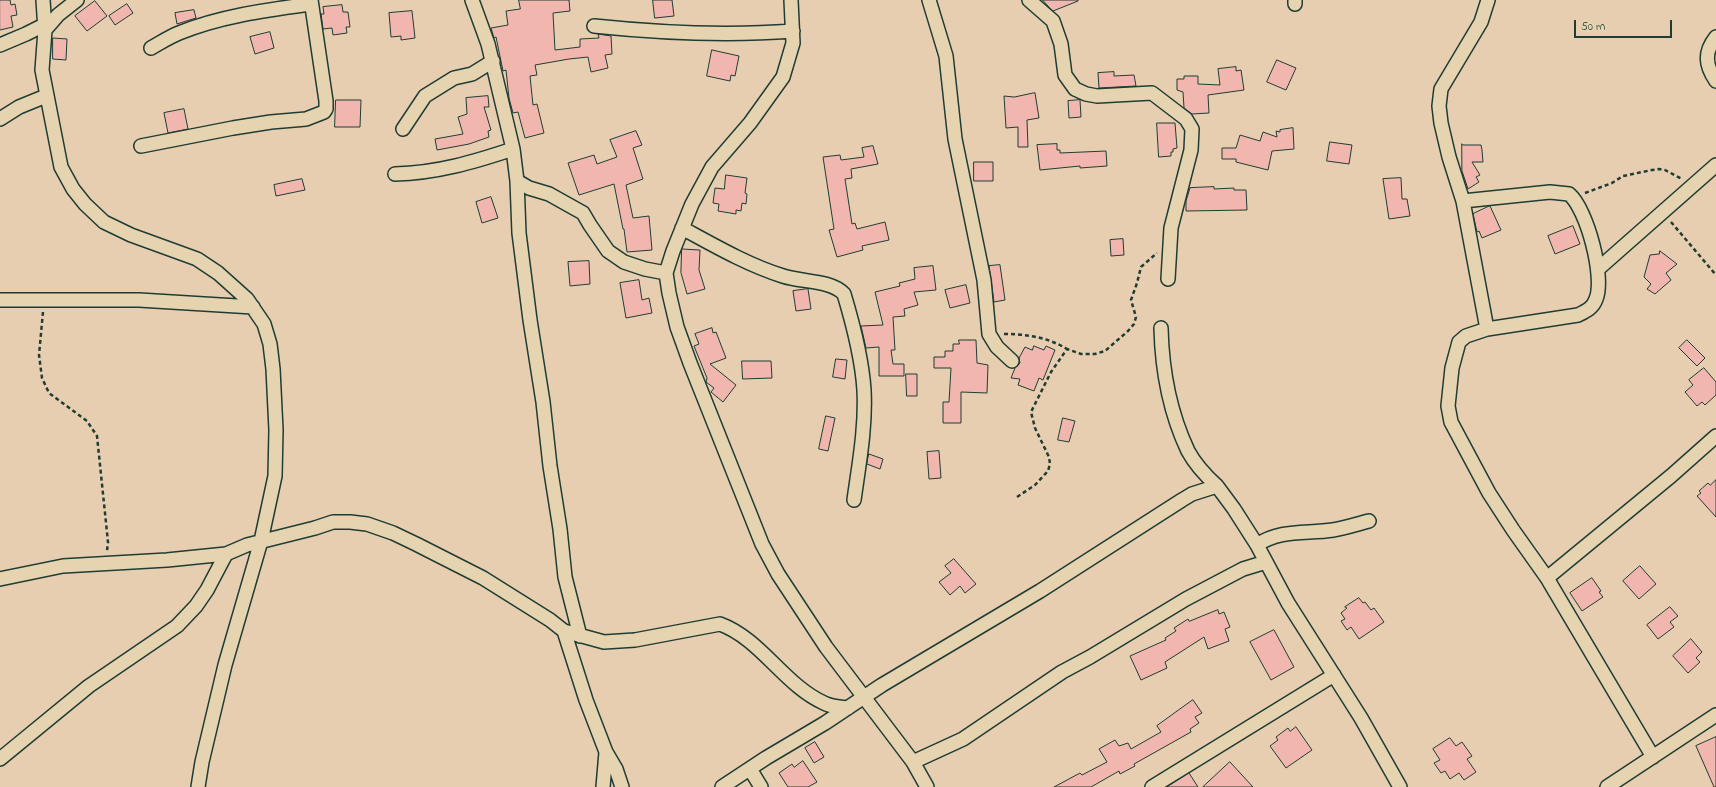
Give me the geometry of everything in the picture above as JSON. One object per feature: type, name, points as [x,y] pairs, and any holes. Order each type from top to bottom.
[{"type":"street","points":[[43,0],[44,27],[42,70],[46,96],[61,167],[73,189],[85,204],[104,222],[131,235],[197,259],[218,273],[247,299],[253,307],[264,324],[270,344],[273,369],[276,430],[275,476],[261,541],[225,665],[202,762],[198,787]]},
{"type":"street","points":[[0,45],[44,27],[77,0]]},
{"type":"street","points":[[472,0],[482,24],[493,60],[513,149],[517,181],[520,240],[530,320],[543,402],[550,466],[560,529],[565,577],[580,636]]},
{"type":"street","points":[[791,0],[793,43],[783,77],[750,123],[712,167],[692,204],[673,250],[666,273],[677,327],[762,544],[778,574],[826,647],[913,762],[927,787]]},
{"type":"street","points":[[929,0],[946,56],[955,140],[984,280],[989,334],[997,347],[1012,361]]},
{"type":"street","points":[[1029,0],[1053,20],[1061,44],[1065,75],[1075,89],[1086,94],[1097,96],[1152,93],[1186,119],[1192,129],[1192,140],[1171,228],[1168,279]]},
{"type":"street","points":[[1487,329],[1463,201],[1449,157],[1441,123],[1439,106],[1441,89],[1480,22],[1488,0]]},
{"type":"street","points":[[141,146],[248,125],[306,119],[324,112],[326,109],[311,2],[268,9],[203,25],[178,33],[151,48]]},
{"type":"street","points":[[594,26],[647,32],[749,35],[793,31]]},
{"type":"street","points":[[1716,37],[1709,46],[1707,55],[1708,64],[1716,81]]},
{"type":"street","points":[[402,129],[425,96],[454,78],[472,74],[493,60]]},
{"type":"street","points":[[0,119],[19,107],[46,96]]},
{"type":"street","points":[[395,174],[420,174],[513,149]]},
{"type":"street","points":[[1598,269],[1696,181],[1716,165]]},
{"type":"street","points":[[517,181],[529,188],[549,194],[584,213],[590,225],[608,251],[624,262],[645,269],[666,273]]},
{"type":"street","points":[[1463,201],[1550,192],[1569,194],[1574,198],[1580,207],[1585,221],[1598,269],[1599,286],[1596,299],[1590,309],[1578,315],[1487,329],[1466,336],[1459,342],[1452,368],[1448,406],[1451,422],[1489,493],[1547,578],[1652,757]]},
{"type":"street","points":[[682,228],[731,254],[768,271],[805,282],[827,284],[839,288],[844,294],[857,347],[864,390],[863,430],[854,500]]},
{"type":"street","points":[[0,300],[139,300],[253,307]]},
{"type":"street","points":[[1161,328],[1162,358],[1166,382],[1180,431],[1188,452],[1202,471],[1217,486],[1234,509],[1266,562],[1288,603],[1334,675],[1400,787]]},
{"type":"street","points":[[1547,578],[1671,476],[1716,436]]},
{"type":"street","points":[[722,787],[882,685],[1040,591],[1182,500],[1197,492],[1217,486]]},
{"type":"street","points":[[1256,545],[1268,538],[1285,534],[1333,530],[1369,521]]},
{"type":"street","points":[[0,579],[62,566],[167,560],[226,554],[247,545],[333,522],[367,524],[410,541],[483,578],[550,620],[564,632],[604,642],[635,640],[720,624],[729,628],[755,647],[806,693],[825,704],[848,708]]},
{"type":"street","points":[[0,759],[89,686],[177,626],[196,606],[207,590],[226,554]]},
{"type":"street","points":[[913,762],[963,738],[1062,672],[1090,658],[1186,599],[1243,569],[1266,562]]},
{"type":"street","points":[[564,632],[586,700],[606,752],[616,769],[622,787]]},
{"type":"street","points":[[1152,787],[1334,675]]},
{"type":"street","points":[[1607,787],[1716,715]]},
{"type":"street","points":[[604,787],[606,752]]},
{"type":"street","points":[[750,769],[761,787]]},
{"type":"path","points":[[1574,198],[1612,183],[1626,174],[1659,169],[1680,179],[1696,181]]},
{"type":"path","points":[[1662,212],[1716,275]]},
{"type":"path","points":[[989,334],[1019,334],[1032,336],[1055,342],[1067,349],[1081,354],[1095,354],[1105,351],[1134,324],[1136,317],[1131,300],[1141,267],[1170,242]]},
{"type":"path","points":[[44,301],[39,355],[42,378],[49,393],[87,422],[97,436],[108,542],[106,563]]},
{"type":"path","points":[[1017,497],[1034,485],[1048,471],[1050,464],[1049,457],[1035,428],[1031,412],[1051,372],[1067,349]]},
{"type":"building","points":[[0,0],[10,0],[11,5],[15,4],[17,15],[11,16],[13,27],[0,30]]},
{"type":"building","points":[[519,0],[569,0],[570,11],[553,13],[555,50],[580,47],[580,39],[599,38],[598,34],[611,36],[612,54],[605,55],[608,68],[591,72],[588,57],[535,65],[537,75],[530,76],[533,105],[537,104],[544,133],[525,138],[518,112],[513,113],[509,98],[506,70],[503,71],[496,37],[494,38],[491,28],[508,25],[506,11],[520,9]]},
{"type":"building","points":[[653,0],[672,0],[674,16],[655,18]]},
{"type":"building","points":[[1043,0],[1078,0],[1078,1],[1053,11]]},
{"type":"building","points":[[95,1],[107,16],[87,31],[75,16]]},
{"type":"building","points":[[127,4],[133,13],[115,25],[109,16]]},
{"type":"building","points":[[342,5],[343,12],[348,12],[350,27],[346,27],[347,33],[333,35],[332,28],[323,29],[321,14],[324,14],[323,7]]},
{"type":"building","points":[[194,10],[196,18],[177,24],[175,13]]},
{"type":"building","points":[[412,11],[415,38],[401,40],[401,36],[391,37],[389,13]]},
{"type":"building","points":[[270,32],[274,48],[255,54],[250,37]]},
{"type":"building","points":[[53,38],[67,39],[66,60],[53,59]]},
{"type":"building","points":[[712,50],[739,56],[735,76],[731,75],[730,81],[707,76]]},
{"type":"building","points":[[1277,60],[1296,68],[1286,90],[1267,82]]},
{"type":"building","points":[[1236,67],[1236,71],[1241,70],[1244,90],[1208,95],[1209,113],[1192,114],[1184,108],[1183,92],[1177,90],[1177,79],[1184,79],[1184,76],[1198,76],[1198,84],[1220,85],[1218,69]]},
{"type":"building","points":[[1114,72],[1114,76],[1134,75],[1136,86],[1099,88],[1098,73]]},
{"type":"building","points":[[1035,93],[1039,118],[1027,120],[1028,147],[1018,147],[1018,127],[1006,128],[1004,96],[1014,97]]},
{"type":"building","points":[[488,96],[489,107],[484,107],[491,130],[488,131],[489,137],[469,144],[437,150],[435,139],[463,134],[458,117],[467,114],[466,98]]},
{"type":"building","points":[[336,100],[361,100],[360,127],[335,127]]},
{"type":"building","points":[[1080,100],[1081,117],[1069,118],[1068,101]]},
{"type":"building","points":[[184,109],[188,129],[168,133],[164,113]]},
{"type":"building","points":[[1157,123],[1175,123],[1177,148],[1173,149],[1171,156],[1159,157]]},
{"type":"building","points":[[1293,128],[1294,149],[1272,151],[1268,170],[1236,162],[1236,159],[1222,159],[1222,148],[1236,148],[1240,135],[1260,141],[1263,132],[1277,137],[1276,131],[1280,132],[1280,130]]},
{"type":"building","points":[[636,131],[642,145],[633,148],[643,179],[626,185],[633,218],[649,216],[652,250],[627,252],[624,229],[614,184],[579,195],[568,163],[594,155],[597,164],[617,157],[610,140]]},
{"type":"building","points":[[1330,142],[1352,145],[1349,164],[1327,161]]},
{"type":"building","points":[[1057,144],[1057,150],[1060,150],[1060,153],[1106,151],[1107,166],[1080,168],[1080,166],[1040,170],[1037,145]]},
{"type":"building","points":[[1462,144],[1481,145],[1482,150],[1483,162],[1472,162],[1480,175],[1476,177],[1479,182],[1468,189],[1462,171]]},
{"type":"building","points":[[873,146],[878,164],[851,169],[852,178],[845,179],[852,224],[855,223],[857,229],[885,222],[889,240],[862,246],[863,250],[837,257],[829,230],[834,229],[823,157],[840,155],[841,160],[864,157],[862,148]]},
{"type":"building","points":[[974,162],[993,162],[993,181],[974,181]]},
{"type":"building","points":[[726,175],[747,178],[745,193],[747,194],[746,204],[742,203],[741,211],[736,210],[736,214],[718,211],[719,204],[713,203],[715,188],[724,189]]},
{"type":"building","points":[[1401,178],[1402,199],[1407,199],[1410,216],[1389,219],[1383,179]]},
{"type":"building","points":[[302,179],[305,190],[276,196],[274,185]]},
{"type":"building","points":[[1214,187],[1214,189],[1234,188],[1234,190],[1246,190],[1247,210],[1186,211],[1186,201],[1190,188]]},
{"type":"building","points":[[491,197],[498,218],[482,223],[476,202]]},
{"type":"building","points":[[1490,206],[1501,230],[1482,238],[1479,231],[1477,232],[1473,214]]},
{"type":"building","points":[[1573,226],[1580,244],[1555,254],[1548,236]]},
{"type":"building","points":[[1123,239],[1124,255],[1111,256],[1110,240]]},
{"type":"building","points":[[682,249],[700,250],[699,270],[705,289],[687,294],[681,273]]},
{"type":"building","points":[[1660,251],[1677,264],[1666,273],[1671,280],[1655,294],[1647,289],[1651,284],[1644,277],[1650,255],[1659,254]]},
{"type":"building","points":[[589,261],[590,284],[570,286],[568,262]]},
{"type":"building","points":[[1000,265],[1005,300],[994,302],[989,266]]},
{"type":"building","points":[[933,266],[936,290],[914,292],[918,305],[904,309],[905,316],[893,317],[895,350],[891,350],[893,364],[904,364],[904,376],[879,376],[879,347],[866,348],[861,326],[883,325],[875,292],[900,286],[899,283],[915,279],[914,268]]},
{"type":"building","points":[[639,280],[642,300],[649,298],[652,313],[626,318],[620,283]]},
{"type":"building","points":[[966,285],[970,303],[950,308],[945,290]]},
{"type":"building","points":[[808,289],[811,309],[796,311],[793,291]]},
{"type":"building","points":[[712,328],[713,333],[716,332],[726,358],[710,364],[736,385],[723,402],[711,392],[714,388],[706,382],[707,378],[694,346],[699,344],[695,334]]},
{"type":"building","points":[[959,340],[976,340],[977,363],[988,365],[987,393],[961,392],[961,423],[943,423],[943,402],[949,402],[951,368],[934,368],[934,357],[945,357],[945,351],[953,351],[953,344],[959,344]]},
{"type":"building","points":[[1687,340],[1705,358],[1697,366],[1679,348]]},
{"type":"building","points":[[1034,346],[1044,350],[1046,346],[1055,350],[1043,380],[1039,378],[1034,391],[1018,385],[1020,379],[1011,378],[1015,368],[1020,363],[1019,358],[1025,347],[1032,350]]},
{"type":"building","points":[[836,359],[847,360],[845,379],[833,377]]},
{"type":"building","points":[[742,361],[771,361],[772,378],[743,379]]},
{"type":"building","points":[[1704,368],[1716,382],[1716,395],[1705,405],[1702,402],[1697,406],[1685,392],[1693,385],[1689,380]]},
{"type":"building","points":[[906,374],[917,374],[917,396],[907,396]]},
{"type":"building","points":[[826,416],[835,418],[828,451],[819,449]]},
{"type":"building","points":[[1063,418],[1075,421],[1069,442],[1058,440]]},
{"type":"building","points":[[939,451],[941,478],[929,479],[927,452]]},
{"type":"building","points":[[869,454],[883,459],[880,469],[867,464]]},
{"type":"building","points":[[1716,480],[1716,517],[1697,496],[1701,493],[1699,491],[1708,483],[1710,485]]},
{"type":"building","points":[[954,559],[976,584],[965,593],[960,586],[950,595],[939,582],[951,573],[945,566]]},
{"type":"building","points":[[1640,566],[1656,584],[1639,599],[1623,581]]},
{"type":"building","points":[[1592,578],[1601,591],[1599,592],[1603,597],[1582,611],[1570,593]]},
{"type":"building","points":[[1359,598],[1363,603],[1365,602],[1371,610],[1374,608],[1384,622],[1359,639],[1351,627],[1347,630],[1341,621],[1345,619],[1341,613],[1347,608],[1345,607]]},
{"type":"building","points":[[1670,607],[1678,616],[1670,622],[1674,627],[1658,639],[1647,625]]},
{"type":"building","points":[[1218,610],[1219,614],[1224,612],[1230,627],[1225,629],[1229,641],[1208,649],[1204,637],[1165,662],[1167,668],[1141,680],[1130,656],[1166,640],[1165,638],[1176,631],[1174,628],[1188,619],[1189,621]]},
{"type":"building","points":[[1274,630],[1294,667],[1271,680],[1250,642]]},
{"type":"building","points":[[1691,639],[1702,652],[1696,658],[1700,662],[1688,673],[1673,656]]},
{"type":"building","points":[[1193,700],[1202,713],[1195,717],[1199,723],[1190,729],[1191,732],[1134,764],[1135,766],[1120,774],[1119,771],[1091,787],[1054,787],[1080,773],[1082,775],[1107,762],[1099,749],[1115,740],[1119,746],[1128,743],[1131,749],[1161,732],[1157,726]]},
{"type":"building","points":[[1296,727],[1312,750],[1286,768],[1270,746],[1278,740],[1276,737],[1288,728],[1290,731]]},
{"type":"building","points":[[1716,737],[1716,787],[1714,787],[1696,746]]},
{"type":"building","points":[[1450,738],[1456,746],[1462,742],[1472,756],[1467,759],[1476,772],[1464,780],[1459,773],[1450,779],[1445,771],[1441,773],[1434,763],[1440,760],[1433,749]]},
{"type":"building","points":[[815,742],[824,757],[814,763],[805,748]]},
{"type":"building","points":[[803,761],[817,782],[808,787],[788,787],[779,773],[792,764],[794,767]]},
{"type":"building","points":[[1230,762],[1253,787],[1203,787]]},
{"type":"building","points":[[1189,773],[1198,787],[1167,787]]}]
